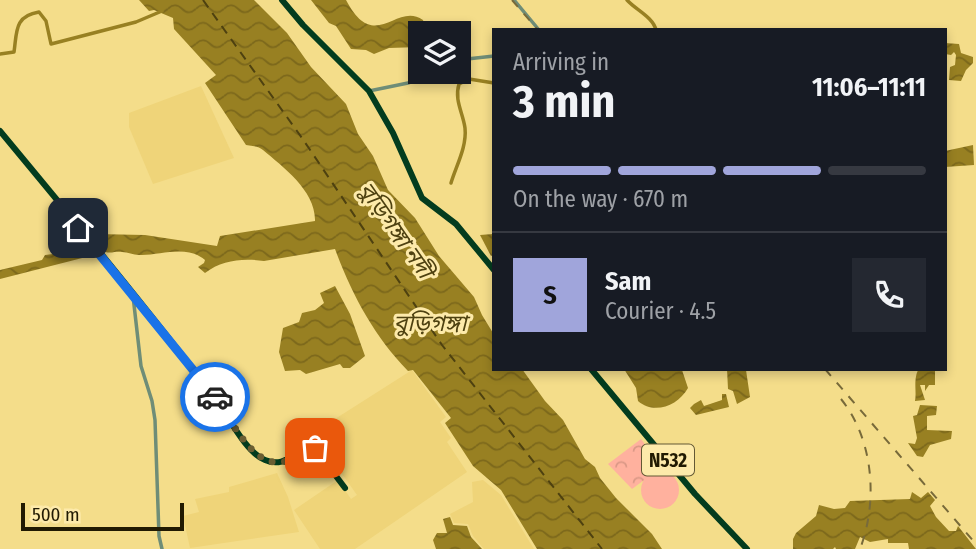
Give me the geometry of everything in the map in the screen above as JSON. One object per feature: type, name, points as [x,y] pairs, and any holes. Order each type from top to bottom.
[{"type":"highway","points":[[282,0],[369,91],[393,133],[425,201],[456,224],[492,268]]},
{"type":"highway","points":[[0,131],[210,391],[251,448],[265,460],[281,462],[314,447],[345,488],[347,486],[316,445],[307,446],[281,462]]},
{"type":"highway","name":"N532","points":[[593,371],[695,494],[747,549]]},
{"type":"street","points":[[514,0],[537,28]]},
{"type":"street","points":[[471,59],[492,55]]},
{"type":"street","points":[[369,91],[408,83]]},
{"type":"street","points":[[133,294],[141,366],[155,420],[159,536],[162,549]]},
{"type":"shaded area","points":[[201,86],[234,158],[153,184],[129,127],[129,113]]},
{"type":"shaded area","points":[[412,370],[446,417],[440,422],[451,438],[447,442],[467,472],[355,549],[320,549],[294,510],[338,480],[351,499],[357,495],[313,433]]},
{"type":"shaded area","points":[[277,473],[299,532],[190,548],[183,516],[199,512],[195,499],[229,492],[229,487]]},
{"type":"shaded area","points":[[483,480],[501,495],[534,549],[484,549],[473,536],[468,524],[454,523],[450,514],[473,502],[472,482]]},
{"type":"green space","points":[[641,439],[662,467],[632,489],[608,464]]},
{"type":"green space","points":[[660,471],[673,477],[679,490],[673,503],[660,509],[647,503],[641,490],[647,477]]},
{"type":"water","name":"বুড়িগঙ্গা","points":[[139,0],[254,0],[287,33],[311,67],[346,104],[358,134],[373,156],[388,190],[415,218],[439,256],[474,297],[492,331],[492,371],[523,371],[563,420],[585,459],[595,467],[616,498],[652,534],[662,549],[537,549],[501,490],[473,466],[445,423],[451,418],[413,370],[408,371],[374,329],[349,283],[335,249],[264,261],[233,261],[218,265],[205,273],[198,267],[205,260],[190,253],[139,255],[101,250],[94,255],[0,279],[0,270],[42,260],[45,255],[69,252],[82,243],[89,249],[95,246],[95,234],[145,235],[217,246],[220,236],[315,221],[310,200],[297,181],[261,149],[246,145],[205,83],[216,75],[174,29],[173,18],[154,10],[149,11]]},
{"type":"water","points":[[311,0],[346,0],[366,24],[376,25],[413,16],[423,21],[408,21],[408,47],[389,48],[374,54],[366,50],[351,49],[336,26],[329,23]]},
{"type":"water","points":[[947,43],[959,44],[961,53],[973,57],[973,63],[961,81],[949,80],[950,67],[955,65],[956,55],[954,52],[947,54]]},
{"type":"water","points":[[973,145],[974,165],[947,167],[947,151]]},
{"type":"water","points":[[492,234],[492,256],[491,256],[480,235]]},
{"type":"water","points":[[335,286],[350,314],[365,356],[350,368],[343,368],[340,364],[306,374],[300,370],[285,371],[279,352],[283,328],[299,322],[302,313],[315,310],[324,303],[320,293]]},
{"type":"water","points":[[625,371],[682,371],[688,388],[672,404],[658,408],[638,401],[636,388]]},
{"type":"water","points":[[727,371],[746,371],[750,397],[737,404],[733,391],[728,389]]},
{"type":"water","points":[[918,371],[935,371],[935,385],[929,385],[925,391],[925,385],[920,385],[925,400],[915,401]]},
{"type":"water","points":[[722,394],[726,394],[729,407],[696,415],[690,408],[701,400],[704,406],[722,400]]},
{"type":"water","points":[[920,405],[937,406],[936,415],[927,416],[927,430],[952,431],[951,439],[930,445],[923,457],[917,456],[908,443],[915,444],[917,438],[913,416],[917,415]]},
{"type":"water","points":[[912,492],[921,498],[928,492],[935,500],[930,506],[936,517],[949,531],[956,531],[958,526],[976,549],[909,549],[908,543],[888,543],[888,539],[870,542],[860,537],[855,549],[793,549],[796,533],[816,516],[819,505],[834,509],[845,508],[850,501],[910,499]]},
{"type":"water","points":[[450,517],[453,525],[467,526],[471,537],[482,549],[436,549],[433,540],[437,533],[447,533],[443,519]]},
{"type":"waterway","points":[[627,0],[648,17],[655,28]]},
{"type":"waterway","points":[[0,54],[14,52],[18,26],[31,14],[39,12],[46,21],[51,44],[136,22],[162,11]]},
{"type":"waterway","points":[[451,183],[465,135],[458,101],[459,84],[469,79],[492,83]]},
{"type":"ferry route","points":[[203,0],[302,138],[442,345],[602,549]]},
{"type":"railway","points":[[512,0],[536,28]]},
{"type":"railway","points":[[827,371],[976,544]]},
{"type":"railway","points":[[841,399],[860,433],[870,472],[869,512],[860,549]]},
{"type":"way so far","points":[[215,397],[246,443],[261,458],[269,462],[284,462],[306,449],[315,448]]},
{"type":"route","points":[[78,228],[215,397]]},
{"type":"water label","name":"বুড়িগঙ্গা নদী","points":[[396,230]]}]
